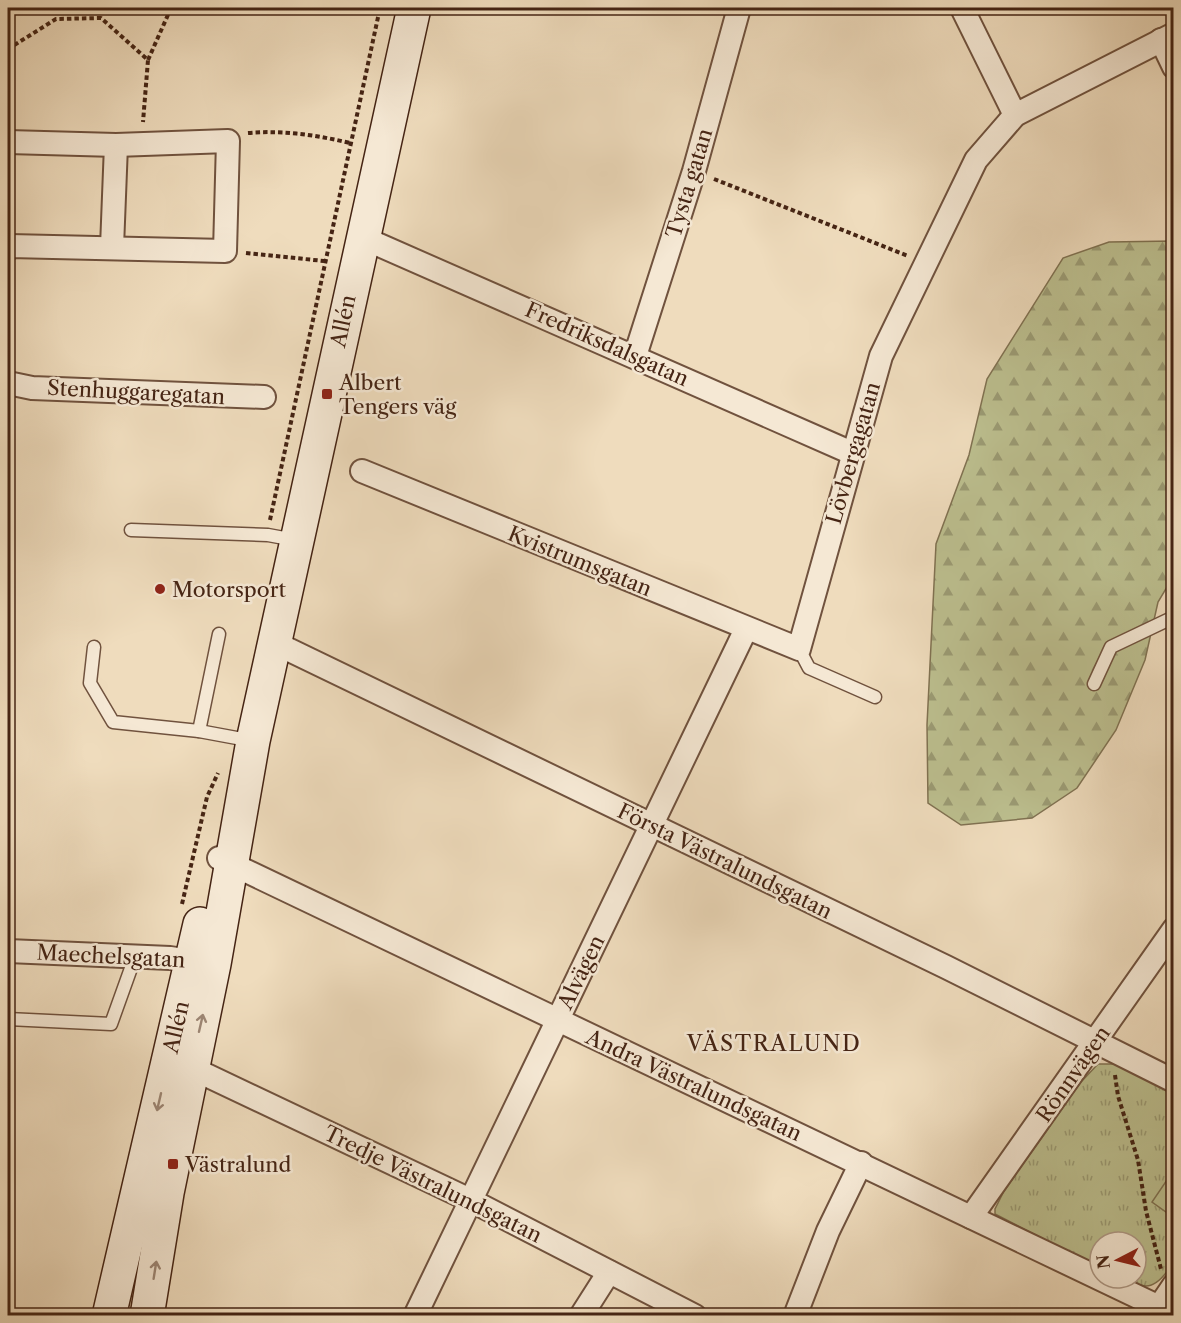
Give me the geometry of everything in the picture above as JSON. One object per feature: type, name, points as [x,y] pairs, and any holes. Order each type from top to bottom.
[{"type":"main road","name":"Allén","points":[[109,1316],[180,1062],[225,861],[243,739],[274,643],[282,538],[362,237],[415,12]]},
{"type":"main road","name":"Allén","points":[[147,1316],[180,1062]]},
{"type":"street","name":"Tysta gatan","points":[[635,356],[694,171],[739,8]]},
{"type":"street","points":[[962,8],[1015,115]]},
{"type":"street","name":"Lövbergagatan","points":[[799,649],[880,356],[976,160],[1015,115],[1167,37],[1173,67]]},
{"type":"street","points":[[8,142],[116,145],[142,142],[228,141],[225,251],[10,246],[8,249]]},
{"type":"street","points":[[112,247],[116,145]]},
{"type":"street","name":"Fredriksdalsgatan","points":[[362,237],[852,453]]},
{"type":"street","name":"Stenhuggaregatan","points":[[8,383],[32,388],[264,397]]},
{"type":"street","name":"Kvistrumsgatan","points":[[362,471],[799,649]]},
{"type":"street","name":"Alvägen","points":[[416,1314],[746,629]]},
{"type":"street","name":"Första Västralundsgatan","points":[[274,643],[1173,1081]]},
{"type":"street","name":"Andra Västralundsgatan","points":[[225,861],[971,1217],[1165,1303]]},
{"type":"street","name":"Rönnvägen","points":[[971,1217],[1104,1046],[1173,929]]},
{"type":"street","name":"Maechelsgatan","points":[[8,951],[203,962]]},
{"type":"street","name":"Tredje Västralundsgatan","points":[[180,1062],[472,1201],[695,1316]]},
{"type":"street","points":[[795,1316],[828,1231],[861,1163]]},
{"type":"street","points":[[581,1316],[609,1272]]},
{"type":"lane","points":[[131,530],[282,538]]},
{"type":"lane","points":[[1094,684],[1111,647],[1173,617]]},
{"type":"lane","points":[[200,731],[219,634]]},
{"type":"lane","points":[[94,647],[90,683],[113,722],[200,731],[243,739]]},
{"type":"lane","points":[[799,649],[809,668],[875,697]]},
{"type":"lane","points":[[8,1019],[111,1023],[135,957]]},
{"type":"path","points":[[142,142],[148,60],[171,8]]},
{"type":"path","points":[[282,538],[324,261],[380,8]]},
{"type":"path","points":[[8,49],[56,19],[100,18],[148,60]]},
{"type":"path","points":[[228,141],[241,133],[269,131],[318,135],[350,143]]},
{"type":"path","points":[[694,171],[924,263]]},
{"type":"path","points":[[225,251],[324,261]]},
{"type":"path","points":[[181,912],[207,797],[229,752],[243,739]]},
{"type":"path","points":[[1104,1046],[1138,1160],[1165,1303]]},
{"type":"path","points":[[202,1313],[212,1316]]},
{"type":"green space","points":[[1173,241],[1173,577],[1158,602],[1145,660],[1116,730],[1077,788],[1032,818],[961,825],[928,803],[927,725],[936,544],[969,455],[987,379],[1063,258],[1109,242]]},
{"type":"green space","points":[[1098,1064],[1115,1064],[1173,1093],[1173,1264],[1156,1283],[1151,1285],[1148,1286],[1148,1230],[1088,1230],[1088,1262],[995,1214],[995,1209],[1004,1191],[1081,1082]]},
{"type":"green space","points":[[1173,1171],[1174,1217],[1152,1202]]},
{"type":"place","name":"Albert Tengers väg","points":[[327,394]]},
{"type":"place","name":"Motorsport","points":[[160,589]]},
{"type":"place","name":"Västralund","points":[[173,1164]]},
{"type":"district","name":"VÄSTRALUND","points":[[774,1043]]}]
